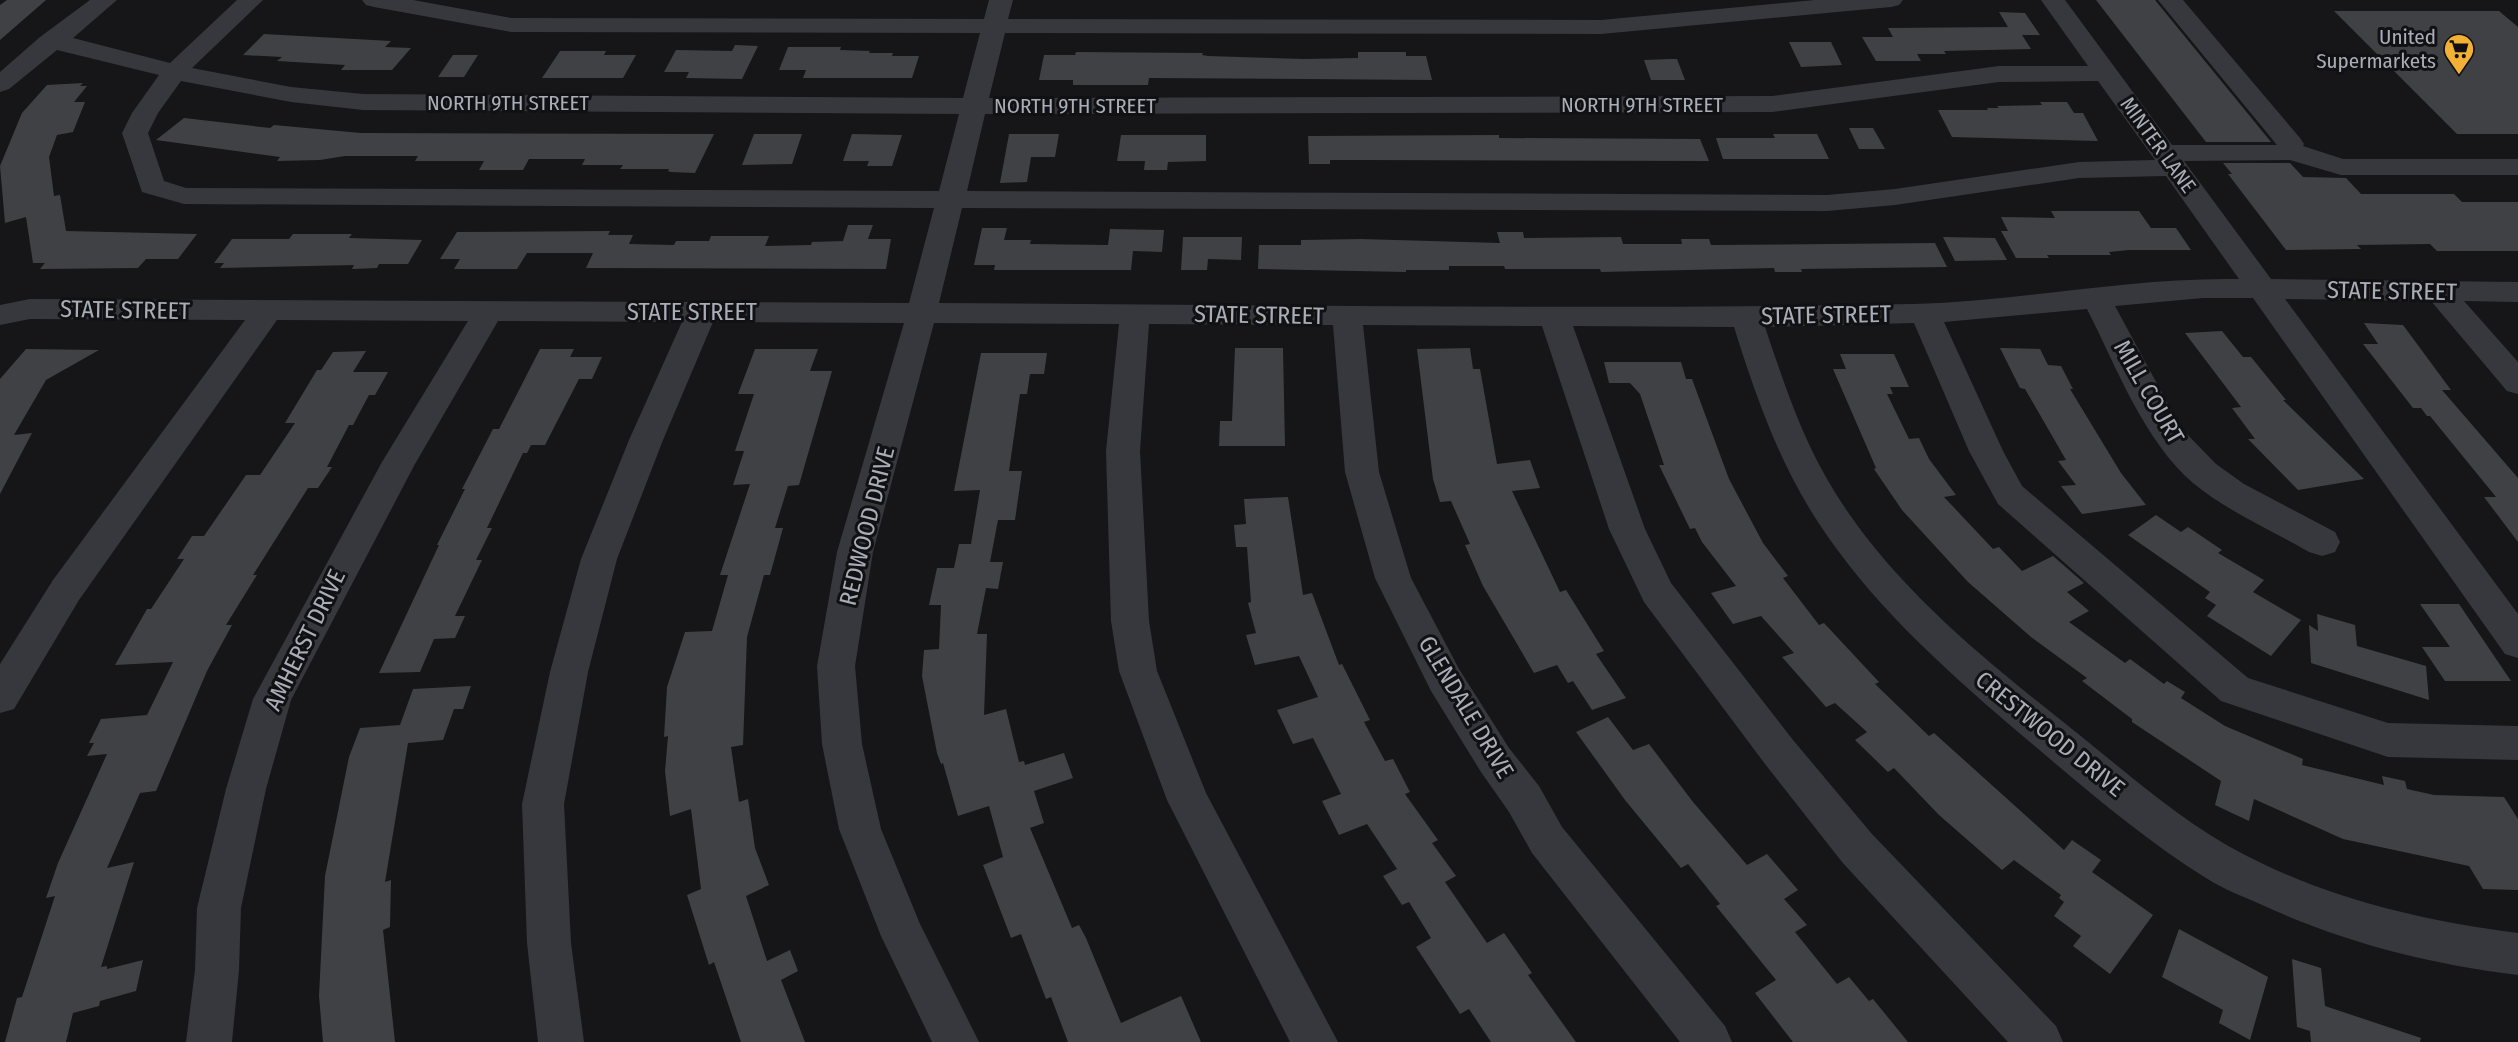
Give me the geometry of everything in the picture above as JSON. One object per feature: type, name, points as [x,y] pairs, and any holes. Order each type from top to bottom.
[{"type":"street","points":[[0,84],[49,42],[105,0]]},
{"type":"street","points":[[251,0],[176,71],[146,106],[135,133],[152,186],[184,196],[1827,202],[1895,197],[2079,170],[2285,153],[2291,144],[2170,0]]},
{"type":"street","points":[[374,0],[511,25],[998,13],[1601,27],[1891,0]]},
{"type":"street","name":"MINTER LANE","points":[[2053,0],[2518,643]]},
{"type":"street","name":"REDWOOD DRIVE","points":[[956,1042],[903,936],[860,829],[842,744],[836,667],[855,552],[922,312],[998,13]]},
{"type":"street","name":"NORTH 9TH STREET","points":[[49,42],[268,92],[308,99],[363,102],[975,106],[1772,104],[1999,74],[2105,73]]},
{"type":"street","points":[[2287,150],[2341,167],[2518,167]]},
{"type":"street","name":"STATE STREET","points":[[0,314],[30,309],[1746,317],[1925,313],[2203,288],[2518,292]]},
{"type":"street","points":[[2440,292],[2518,383]]},
{"type":"street","name":"MILL COURT","points":[[2095,296],[2169,436],[2204,473],[2232,493],[2322,542]]},
{"type":"street","points":[[0,698],[66,590],[267,312]]},
{"type":"street","points":[[561,1042],[549,943],[543,804],[553,751],[569,672],[599,559],[646,440],[702,312]]},
{"type":"street","name":"AMHERST DRIVE","points":[[209,1042],[217,970],[219,908],[246,789],[272,699],[399,462],[488,313]]},
{"type":"street","points":[[1925,313],[1986,451],[2010,495],[2235,690],[2388,740],[2518,743]]},
{"type":"street","points":[[1135,314],[1123,451],[1130,621],[1138,671],[1188,800],[1315,1042]]},
{"type":"street","name":"GLENDALE DRIVE","points":[[1347,316],[1362,472],[1393,578],[1445,680],[1495,760],[1524,799],[1547,840],[1709,1042]]},
{"type":"street","points":[[1554,316],[1627,529],[1657,592],[1779,752],[1857,848],[2040,1042]]},
{"type":"street","name":"CRESTWOOD DRIVE","points":[[1746,317],[1779,418],[1828,509],[1864,562],[1913,616],[2037,724],[2122,793],[2218,863],[2312,908],[2376,927],[2480,950],[2518,954]]},
{"type":"building","points":[[7,0],[46,0],[0,40],[0,5]]},
{"type":"building","points":[[2096,0],[2155,0],[2271,142],[2206,142]]},
{"type":"building","name":"United Supermarkets","points":[[2334,11],[2499,11],[2518,27],[2518,134],[2457,134]]},
{"type":"building","points":[[1999,12],[2025,13],[2040,35],[2022,35],[2031,49],[1944,51],[1946,54],[1917,54],[1921,61],[1876,61],[1862,37],[1893,37],[1888,28],[2008,27]]},
{"type":"building","points":[[264,34],[391,41],[385,47],[411,48],[392,70],[341,70],[345,65],[277,61],[282,57],[243,55]]},
{"type":"building","points":[[1789,42],[1831,42],[1842,65],[1801,67]]},
{"type":"building","points":[[735,45],[758,46],[742,79],[686,78],[689,72],[664,72],[676,50],[732,51]]},
{"type":"building","points":[[788,47],[841,47],[840,50],[919,56],[912,78],[803,78],[806,70],[779,70]]},
{"type":"building","points":[[560,51],[606,51],[604,55],[636,55],[623,78],[542,78]]},
{"type":"building","points":[[1076,52],[1203,53],[1202,55],[1208,56],[1304,59],[1358,58],[1358,52],[1406,52],[1406,56],[1426,56],[1432,80],[1149,78],[1148,85],[1073,85],[1073,80],[1039,80],[1044,55],[1075,55]]},
{"type":"building","points":[[453,55],[478,55],[464,77],[438,77]]},
{"type":"building","points":[[1677,59],[1685,80],[1651,80],[1644,60]]},
{"type":"building","points":[[83,83],[80,86],[87,86],[74,102],[85,102],[73,132],[57,135],[49,157],[54,196],[60,195],[66,231],[197,234],[178,259],[146,259],[138,268],[40,269],[45,263],[33,263],[26,217],[5,223],[0,166],[22,113],[47,85]]},
{"type":"building","points":[[2040,102],[2067,102],[2074,113],[2083,113],[2098,141],[1952,137],[1938,110],[1988,110],[1987,108],[1999,108],[1997,106],[2042,105]]},
{"type":"building","points":[[184,118],[270,128],[274,125],[361,133],[714,134],[695,173],[671,172],[669,169],[620,169],[623,165],[582,165],[585,159],[529,159],[523,170],[479,170],[484,161],[415,161],[418,156],[345,156],[320,160],[277,161],[280,157],[156,140]]},
{"type":"building","points":[[1849,128],[1873,128],[1885,149],[1859,149]]},
{"type":"building","points":[[754,134],[802,134],[792,164],[742,165]]},
{"type":"building","points":[[852,134],[902,135],[892,166],[867,166],[869,161],[843,161]]},
{"type":"building","points":[[1009,134],[1059,134],[1055,157],[1031,157],[1027,182],[1000,183]]},
{"type":"building","points":[[1773,134],[1817,134],[1829,159],[1723,159],[1716,138],[1775,138]]},
{"type":"building","points":[[1121,135],[1206,135],[1206,161],[1168,162],[1167,170],[1144,170],[1145,161],[1117,161]]},
{"type":"building","points":[[1499,135],[1499,138],[1700,139],[1709,161],[1330,160],[1330,164],[1309,164],[1308,136]]},
{"type":"building","points":[[2223,163],[2290,163],[2303,177],[2346,178],[2361,194],[2454,194],[2462,202],[2518,202],[2518,251],[2437,251],[2430,244],[2357,245],[2361,249],[2286,250],[2228,174],[2232,174]]},
{"type":"building","points":[[2051,211],[2139,211],[2151,228],[2176,228],[2191,250],[2129,250],[2109,252],[2111,255],[2016,258],[2001,231],[2008,231],[2001,217],[2055,218]]},
{"type":"building","points":[[848,225],[873,225],[868,239],[891,239],[886,269],[586,268],[593,253],[527,253],[517,269],[454,269],[460,259],[440,259],[457,232],[610,231],[608,235],[633,235],[629,244],[674,245],[676,241],[709,241],[711,236],[769,236],[765,246],[843,241]]},
{"type":"building","points":[[982,228],[1007,228],[1004,240],[1031,240],[1030,244],[1108,245],[1110,229],[1164,230],[1162,252],[1133,251],[1131,270],[994,270],[995,265],[974,265]]},
{"type":"building","points":[[1497,232],[1523,232],[1524,238],[1621,237],[1623,244],[1682,244],[1681,239],[1709,239],[1711,245],[1935,243],[1947,267],[1801,269],[1802,272],[1775,272],[1774,268],[1601,272],[1600,269],[1505,269],[1504,266],[1449,266],[1449,270],[1406,272],[1258,269],[1259,245],[1301,245],[1301,240],[1361,239],[1500,243]]},
{"type":"building","points":[[293,234],[352,234],[349,238],[422,240],[408,264],[379,264],[377,268],[352,269],[354,265],[220,268],[224,263],[214,263],[232,239],[289,239]]},
{"type":"building","points":[[1183,237],[1242,237],[1241,260],[1208,259],[1207,270],[1181,270]]},
{"type":"building","points":[[1943,237],[1995,238],[2007,260],[1955,261]]},
{"type":"building","points":[[2364,323],[2403,325],[2451,390],[2442,390],[2518,478],[2518,542],[2484,497],[2496,497],[2430,416],[2421,408],[2413,408],[2363,344],[2378,344]]},
{"type":"building","points":[[2222,331],[2243,357],[2251,357],[2286,400],[2283,400],[2364,479],[2298,490],[2248,439],[2255,439],[2232,408],[2241,407],[2185,333]]},
{"type":"building","points":[[1235,348],[1283,348],[1285,446],[1219,446],[1220,421],[1232,421]]},
{"type":"building","points":[[1470,348],[1473,369],[1480,369],[1497,464],[1530,460],[1540,488],[1512,491],[1560,592],[1566,590],[1604,651],[1596,654],[1626,698],[1592,710],[1573,681],[1568,683],[1557,665],[1534,673],[1483,586],[1465,545],[1470,544],[1451,501],[1440,502],[1433,479],[1417,349]]},
{"type":"building","points":[[2000,348],[2040,349],[2048,365],[2061,366],[2073,389],[2070,389],[2121,473],[2146,505],[2082,514],[2061,486],[2076,485],[2058,461],[2066,460],[2025,389],[2020,388]]},
{"type":"building","points":[[26,349],[99,350],[46,380],[14,435],[32,433],[0,494],[0,379]]},
{"type":"building","points":[[540,349],[574,349],[570,357],[602,357],[592,379],[579,379],[545,445],[531,445],[527,453],[523,453],[487,528],[492,528],[476,560],[482,560],[455,616],[465,616],[455,638],[434,639],[420,672],[379,673],[465,489],[462,489],[493,429],[499,429]]},
{"type":"building","points":[[755,349],[818,349],[810,371],[832,371],[799,485],[788,486],[775,528],[783,528],[770,575],[764,575],[747,637],[743,745],[731,747],[739,802],[748,799],[755,848],[769,885],[746,896],[767,961],[790,950],[798,971],[781,980],[805,1042],[741,1042],[714,962],[709,965],[687,895],[701,889],[691,809],[670,816],[665,771],[668,736],[664,737],[667,687],[685,632],[712,631],[728,575],[720,575],[750,484],[733,485],[744,451],[735,451],[754,394],[738,394]]},
{"type":"building","points":[[366,351],[353,372],[388,372],[375,395],[369,395],[353,425],[349,425],[327,467],[332,467],[318,488],[308,488],[253,575],[257,575],[226,625],[232,625],[207,671],[156,791],[140,793],[107,868],[134,862],[101,967],[107,966],[107,969],[143,960],[136,991],[100,1001],[99,1006],[73,1013],[66,1042],[5,1042],[17,998],[22,997],[55,896],[46,898],[58,863],[107,754],[87,756],[94,743],[89,743],[101,719],[147,715],[173,662],[115,665],[147,609],[151,609],[184,559],[177,559],[192,536],[204,536],[246,475],[260,475],[295,423],[285,423],[317,370],[321,370],[333,352]]},
{"type":"building","points":[[981,353],[1047,353],[1044,374],[1030,374],[1027,394],[1020,394],[1009,471],[1022,471],[1015,520],[998,520],[990,562],[1003,562],[998,589],[986,588],[977,634],[987,634],[984,715],[1006,709],[1019,762],[1024,761],[1025,765],[1064,753],[1073,778],[1034,791],[1044,823],[1030,828],[1072,928],[1079,925],[1086,938],[1121,1023],[1181,996],[1201,1042],[1068,1042],[1051,997],[1046,999],[1021,934],[1011,938],[983,865],[1003,857],[989,806],[958,816],[943,763],[941,764],[937,753],[922,676],[924,650],[939,649],[941,605],[929,605],[937,568],[954,568],[959,544],[971,544],[980,490],[954,491]]},
{"type":"building","points":[[1840,354],[1894,354],[1909,387],[1890,387],[1893,394],[1887,394],[1909,439],[1919,438],[1929,459],[1956,495],[1944,497],[1993,549],[1999,547],[2022,571],[2053,556],[2084,583],[2067,592],[2089,611],[2069,622],[2125,663],[2130,659],[2164,684],[2167,681],[2185,692],[2181,698],[2225,726],[2303,759],[2302,765],[2384,785],[2382,776],[2405,781],[2407,789],[2434,795],[2504,797],[2518,819],[2518,890],[2483,889],[2469,866],[2343,839],[2254,799],[2249,821],[2215,805],[2221,781],[2132,722],[2132,719],[2082,681],[2087,678],[2031,637],[1968,582],[1902,510],[1874,469],[1876,468],[1833,369],[1846,369]]},
{"type":"building","points":[[1604,362],[1681,362],[1686,379],[1692,379],[1729,479],[1763,543],[1788,576],[1783,578],[1819,625],[1824,623],[1879,682],[1875,684],[1929,736],[1934,733],[2064,850],[2072,840],[2101,860],[2092,872],[2153,915],[2110,974],[2073,946],[2081,936],[2054,916],[2064,902],[2059,898],[2061,895],[2014,860],[2002,870],[1939,815],[1894,768],[1888,772],[1855,740],[1867,732],[1835,703],[1826,707],[1782,657],[1794,653],[1761,616],[1733,624],[1711,593],[1736,586],[1702,542],[1695,528],[1690,529],[1659,465],[1664,465],[1640,394],[1630,383],[1609,383]]},
{"type":"building","points":[[1288,497],[1303,595],[1312,593],[1339,665],[1342,664],[1370,720],[1364,722],[1385,761],[1393,759],[1410,792],[1405,794],[1438,840],[1432,843],[1456,876],[1445,882],[1487,943],[1504,933],[1532,973],[1528,975],[1576,1042],[1491,1042],[1469,1009],[1460,1014],[1416,947],[1431,938],[1409,902],[1402,905],[1383,876],[1397,869],[1367,824],[1339,835],[1322,801],[1341,794],[1313,738],[1293,744],[1277,710],[1318,697],[1299,656],[1255,665],[1246,635],[1256,633],[1248,603],[1251,602],[1247,547],[1236,547],[1234,525],[1246,524],[1244,499]]},
{"type":"building","points":[[2156,515],[2181,532],[2188,527],[2222,550],[2218,553],[2264,580],[2253,592],[2301,620],[2271,656],[2207,616],[2216,605],[2205,598],[2210,592],[2128,535]]},
{"type":"building","points":[[2420,604],[2459,604],[2511,681],[2445,681],[2422,647],[2450,647]]},
{"type":"building","points":[[2317,614],[2355,625],[2357,646],[2426,666],[2429,700],[2311,663],[2309,625],[2318,631]]},
{"type":"building","points":[[471,686],[463,709],[454,709],[443,740],[408,743],[385,882],[391,880],[390,927],[383,930],[395,1042],[323,1042],[319,996],[325,876],[349,757],[360,728],[400,725],[413,689]]},
{"type":"building","points":[[1608,717],[1633,750],[1649,744],[1693,802],[1747,865],[1767,854],[1798,890],[1784,899],[1807,925],[1795,932],[1837,984],[1849,977],[1869,1001],[1873,999],[1908,1042],[1793,1042],[1755,993],[1776,980],[1716,906],[1720,904],[1688,864],[1681,868],[1625,800],[1576,732]]},
{"type":"building","points":[[2179,929],[2268,977],[2250,1040],[2219,1023],[2223,1010],[2162,977]]},
{"type":"building","points":[[2292,959],[2321,968],[2325,1006],[2421,1038],[2420,1042],[2311,1042],[2310,1031],[2297,1027]]},
{"type":"place","name":"United Supermarkets","points":[[2459,76]]}]
